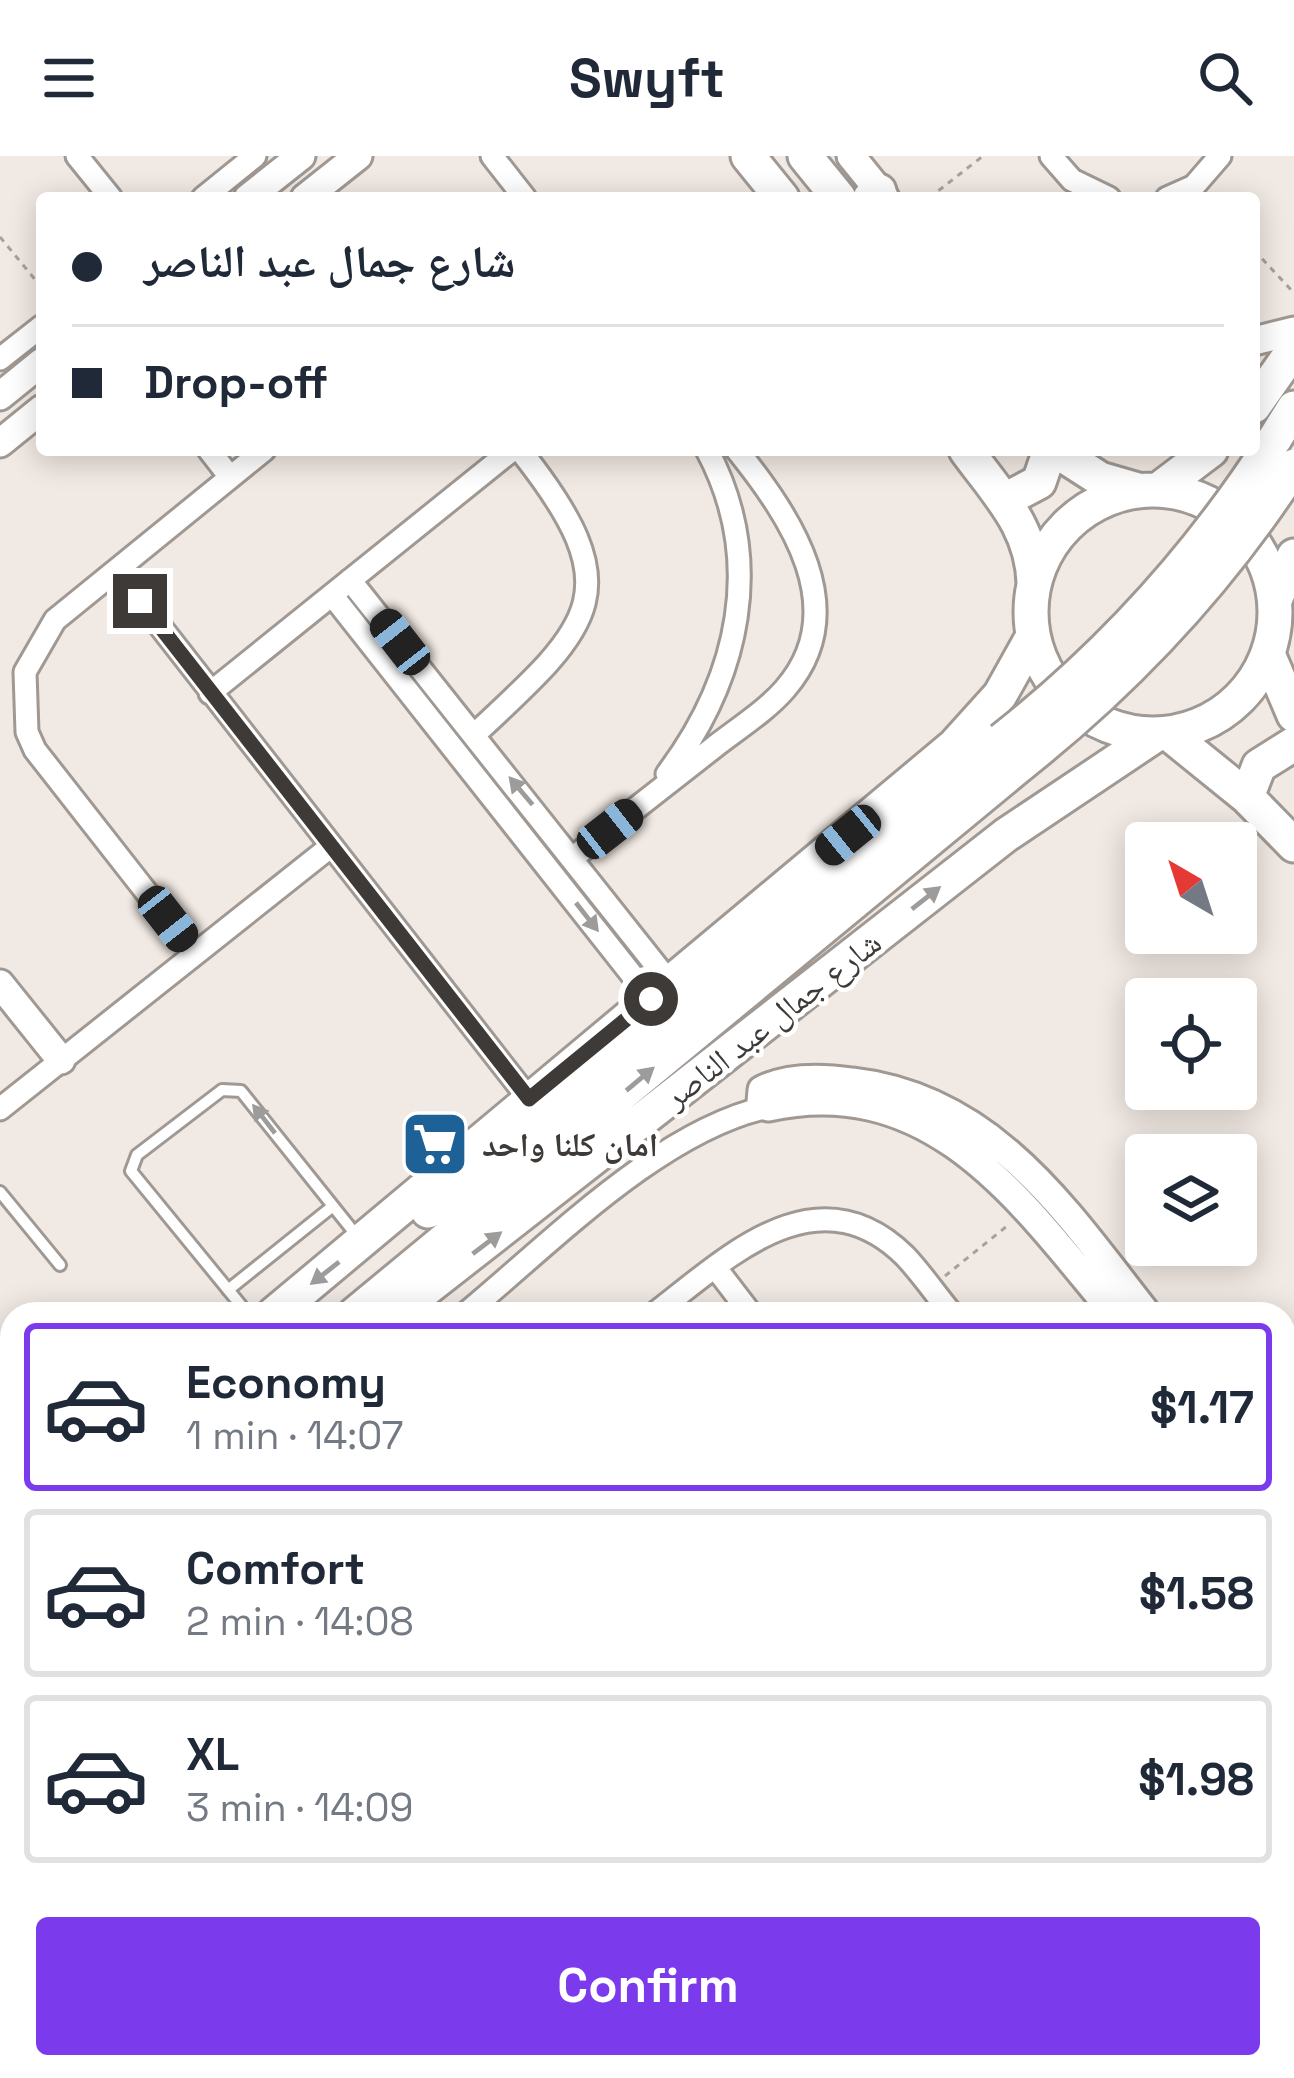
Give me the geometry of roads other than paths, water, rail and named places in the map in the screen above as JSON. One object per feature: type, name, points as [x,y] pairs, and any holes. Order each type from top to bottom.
[{"type":"main road","points":[[748,156],[777,192]]},
{"type":"main road","points":[[805,156],[834,192]]},
{"type":"main road","points":[[1260,397],[1294,349]]},
{"type":"main road","points":[[362,1244],[452,1195],[1002,740],[1159,640],[1234,552],[1294,408]]},
{"type":"main road","points":[[971,456],[1005,500],[1030,548],[1034,584],[1033,636],[1002,740]]},
{"type":"main road","points":[[1005,500],[1039,482],[1050,456]]},
{"type":"main road","points":[[1062,456],[1100,479],[1187,494],[1237,523],[1263,558],[1275,600]]},
{"type":"main road","points":[[1034,584],[1049,550],[1072,520],[1104,501],[1149,490],[1202,456]]},
{"type":"main road","points":[[1033,636],[1052,681],[1078,707],[1109,726],[1162,734],[1218,716],[1256,678],[1268,654],[1275,600],[1294,556]]},
{"type":"main road","points":[[1268,654],[1294,715]]},
{"type":"main road","points":[[369,1302],[1002,740],[1012,726],[1034,744],[1050,769],[1056,798]]},
{"type":"main road","points":[[1162,734],[1247,797],[1294,845]]},
{"type":"main road","name":"شارع جمال عبد الناصر","points":[[409,1302],[1056,798],[1162,734]]},
{"type":"main road","points":[[289,1302],[955,746],[1002,740]]},
{"type":"main road","points":[[1247,797],[1259,766],[1294,744]]},
{"type":"street","points":[[77,156],[106,192]]},
{"type":"street","points":[[210,192],[255,156]]},
{"type":"street","points":[[256,192],[301,156]]},
{"type":"street","points":[[313,192],[358,156]]},
{"type":"street","points":[[491,156],[520,192]]},
{"type":"street","points":[[851,156],[875,192]]},
{"type":"street","points":[[1051,156],[1072,180],[1096,192]]},
{"type":"street","points":[[1180,192],[1194,186],[1220,156]]},
{"type":"street","points":[[0,359],[36,331]]},
{"type":"street","points":[[1260,340],[1294,331]]},
{"type":"street","points":[[0,396],[36,367]]},
{"type":"street","points":[[0,443],[36,414]]},
{"type":"street","points":[[213,456],[230,477]]},
{"type":"street","points":[[194,953],[35,750],[23,712],[25,672],[42,635],[256,456]]},
{"type":"street","points":[[210,693],[508,456]]},
{"type":"street","points":[[474,735],[557,657],[584,603],[586,563],[575,525],[521,456]]},
{"type":"street","points":[[645,801],[708,716],[728,667],[736,628],[736,535],[709,456]]},
{"type":"street","points":[[574,856],[773,701],[798,670],[813,634],[815,594],[799,542],[772,494],[742,456]]},
{"type":"street","points":[[117,571],[529,1099]]},
{"type":"street","points":[[350,580],[574,856],[661,991]]},
{"type":"street","points":[[332,595],[661,991]]},
{"type":"street","points":[[0,1109],[330,848]]},
{"type":"street","points":[[0,984],[61,1060]]},
{"type":"street","points":[[768,1107],[760,1098],[767,1087],[838,1080],[895,1090],[960,1115],[1024,1163],[1137,1302]]},
{"type":"street","points":[[480,1302],[676,1143],[718,1121],[768,1107],[845,1103],[904,1116],[969,1152],[1028,1210],[1105,1302]]},
{"type":"street","points":[[670,1302],[769,1230],[792,1223],[841,1222],[886,1241],[942,1302]]},
{"type":"street","points":[[715,1267],[742,1302]]},
{"type":"lane","points":[[238,1302],[133,1177],[137,1155],[222,1090],[237,1088],[362,1244]]},
{"type":"lane","points":[[0,1192],[60,1265]]},
{"type":"lane","points":[[228,1290],[333,1206]]},
{"type":"place","name":"امان كلنا واحد","points":[[435,1144]]}]
